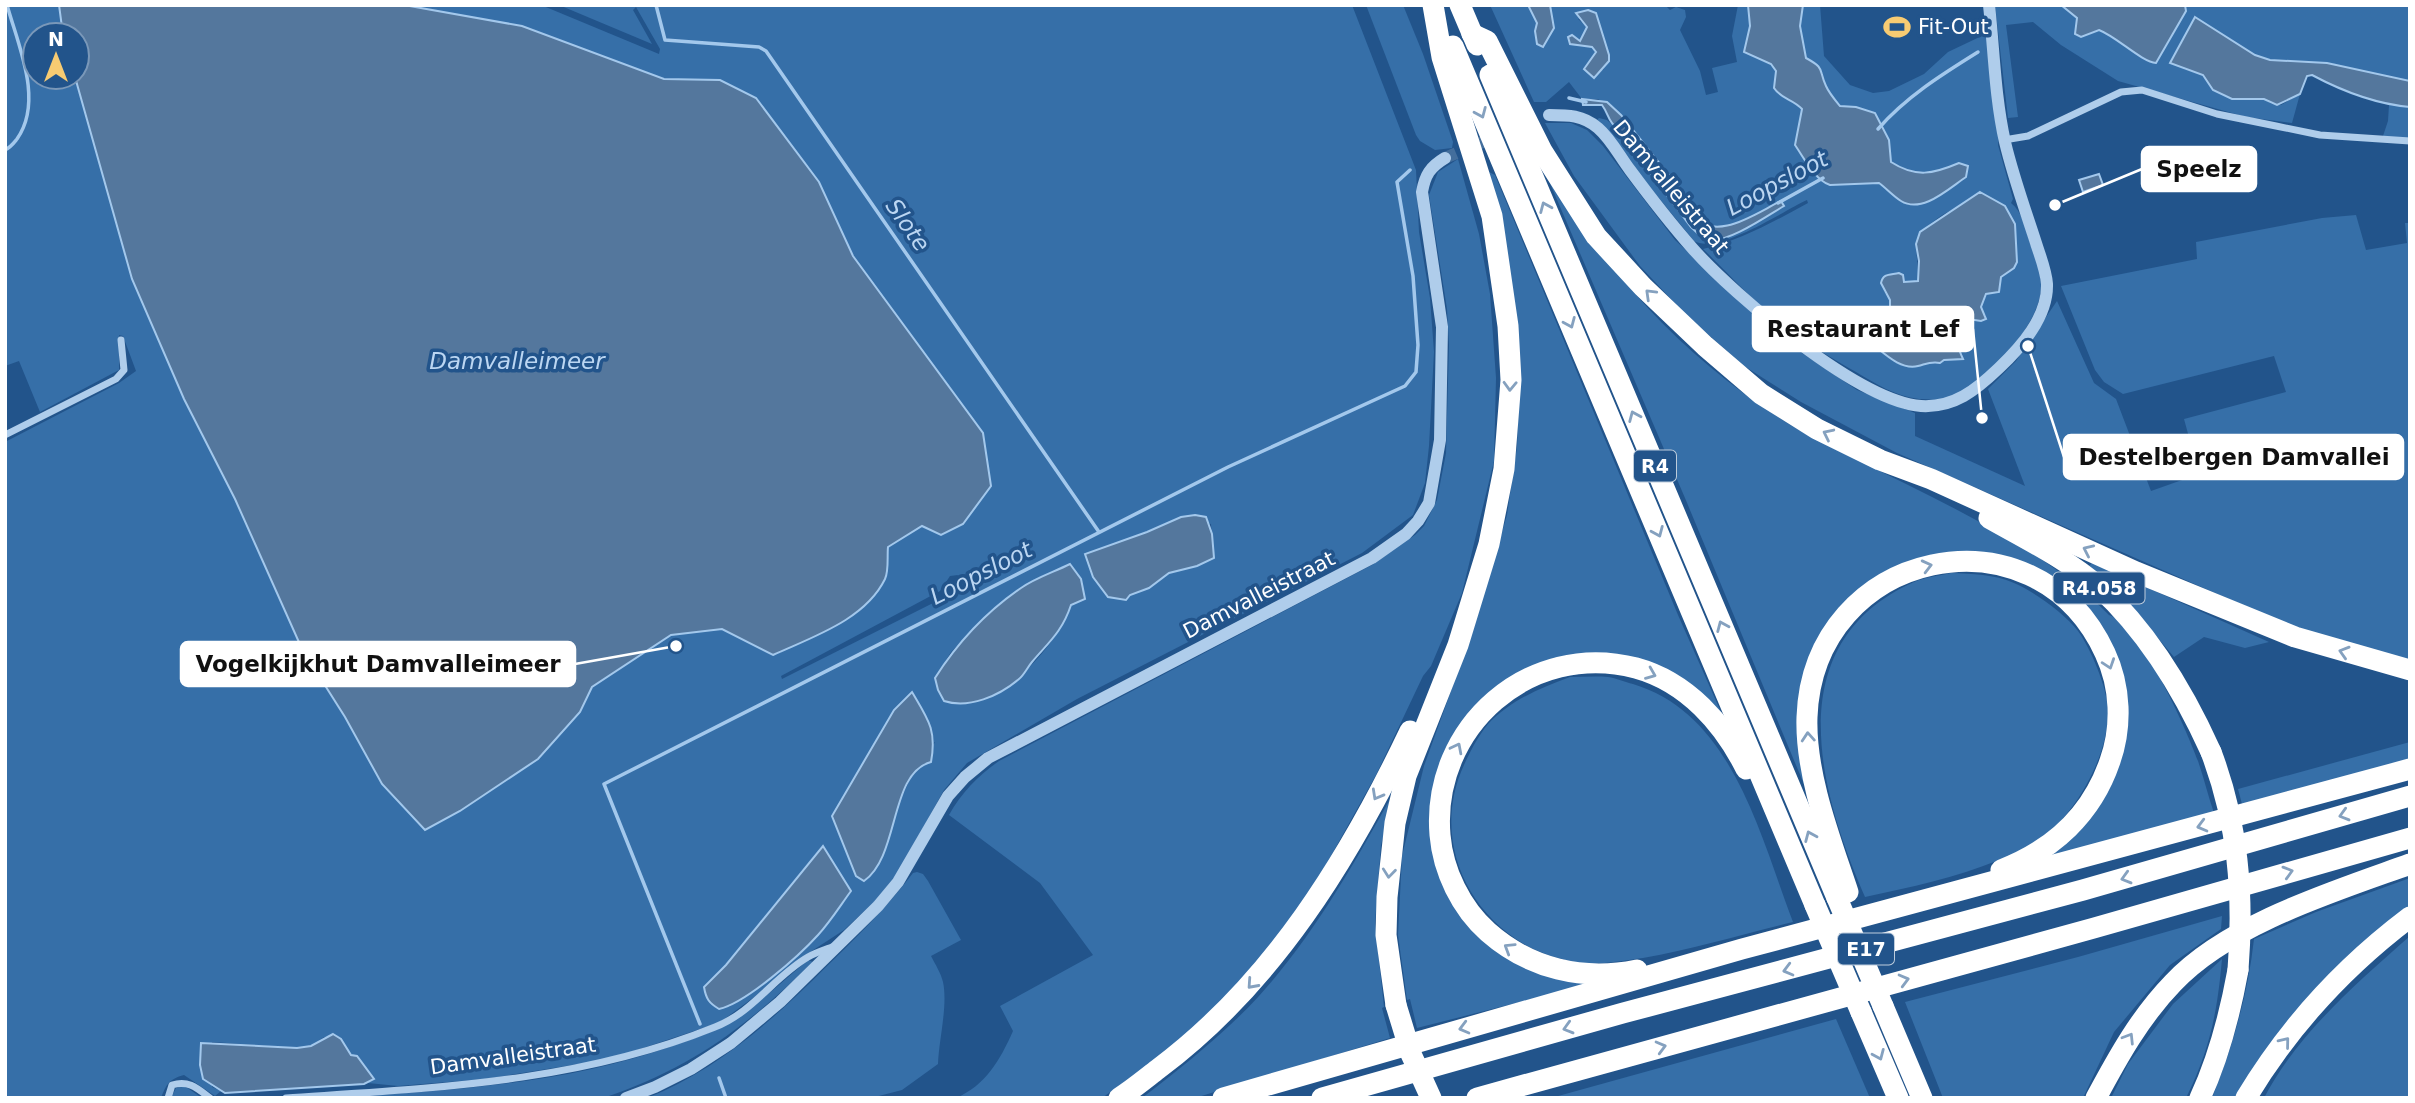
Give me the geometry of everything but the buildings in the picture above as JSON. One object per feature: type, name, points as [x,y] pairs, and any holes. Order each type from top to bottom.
[{"type":"highway","points":[[1431,1098],[1412,1054],[1396,1005],[1386,935],[1395,823],[1406,776],[1458,645],[1489,544],[1504,469],[1511,380],[1507,326],[1492,216],[1442,57],[1434,5]]},
{"type":"highway","name":"R4","points":[[1434,5],[1898,1098]]},
{"type":"highway","name":"R4","points":[[1460,5],[1843,898],[1857,944],[1922,1098]]},
{"type":"highway","points":[[1472,34],[1488,41],[1542,152],[1597,236],[1643,287],[1760,394],[1817,429],[1889,464],[1931,479],[2136,572],[2295,638],[2410,670]]},
{"type":"highway","name":"R4.058","points":[[1889,464],[2044,550],[2098,586],[2150,644],[2183,696],[2211,752],[2228,803],[2237,848],[2241,928],[2238,970],[2225,1029],[2200,1098]]},
{"type":"highway","points":[[1843,898],[1808,744],[1809,698],[1823,649],[1842,619],[1859,600],[1909,570],[1963,561],[1990,563],[2014,570],[2052,588],[2081,615],[2093,631],[2109,662],[2114,680],[2118,704],[2114,750],[2098,789],[2083,813],[2057,839],[2016,864],[1960,884],[1930,900]]},
{"type":"highway","points":[[1119,1098],[1189,1046],[1221,1016],[1254,982],[1301,923],[1344,856],[1397,758],[1464,622]]},
{"type":"highway","points":[[1742,949],[1630,971],[1592,974],[1542,966],[1502,944],[1477,922],[1462,901],[1447,870],[1441,844],[1440,797],[1446,775],[1470,726],[1507,691],[1548,670],[1596,663],[1616,664],[1638,668],[1686,692],[1718,724],[1756,787],[1777,814]]},
{"type":"highway","points":[[1223,1098],[1742,949],[2410,769]]},
{"type":"highway","name":"E17","points":[[1322,1098],[1623,1013],[2083,890],[2410,796]]},
{"type":"highway","name":"E17","points":[[1478,1098],[2410,838]]},
{"type":"highway","points":[[2096,1098],[2141,1019],[2192,965],[2249,930],[2294,908],[2410,864]]},
{"type":"highway","points":[[2246,1098],[2274,1056],[2332,985],[2410,917]]},
{"type":"street","name":"Damvalleistraat","points":[[1549,115],[1573,115],[1600,129],[1640,184],[1694,250],[1757,312],[1853,378],[1897,400],[1920,406],[1941,405],[1956,401],[1979,387],[2024,341],[2038,320],[2046,299],[2045,274],[2004,140],[1989,5]]},
{"type":"street","points":[[2004,140],[2028,136],[2121,92],[2142,90],[2217,114],[2287,129],[2320,135],[2410,141]]},
{"type":"street","name":"Damvalleistraat","points":[[626,1098],[680,1074],[731,1043],[780,1002],[898,883],[948,796],[988,758],[1372,558],[1406,534],[1418,521],[1429,503],[1440,440],[1443,384],[1442,327],[1422,192],[1427,174],[1433,165],[1445,158]]},
{"type":"street","points":[[5,435],[116,379],[124,370],[121,340]]},
{"type":"street","name":"Damvalleistraat","points":[[286,1098],[481,1084],[562,1072],[617,1059],[717,1027],[751,1005],[807,958],[841,943]]},
{"type":"street","points":[[167,1098],[172,1085],[183,1082],[195,1086],[210,1098]]},
{"type":"shaded area","points":[[5,5],[59,5],[61,21],[21,21],[21,91],[79,91],[132,279],[184,399],[269,573],[382,784],[580,712],[592,687],[671,634],[722,629],[774,655],[821,634],[865,606],[885,579],[888,547],[922,526],[853,256],[819,182],[720,80],[664,79],[522,26],[404,5],[541,5],[659,54],[660,49],[636,7],[633,10],[652,44],[559,5],[1352,5],[1416,170],[1419,232],[1430,298],[1434,352],[1425,483],[1413,515],[1362,553],[1077,699],[967,763],[944,790],[898,873],[875,901],[844,930],[804,956],[723,1020],[631,1052],[591,1062],[485,1079],[398,1086],[368,1083],[374,1078],[351,1055],[341,1039],[324,1037],[311,1046],[297,1048],[212,1042],[212,1087],[221,1091],[215,1096],[184,1075],[169,1083],[161,1098],[5,1098],[5,442],[119,383],[136,371],[123,336],[119,335],[119,370],[40,412],[19,361],[5,366]],"holes":[[[1181,517],[1211,524],[1213,558],[1197,566],[1169,573],[1149,588],[1130,595],[1147,532]],[[958,575],[947,596],[782,679],[781,676],[940,591],[950,576]],[[1078,576],[1085,598],[1071,605],[1051,642],[1022,675],[1001,692],[935,678],[951,652],[963,640]],[[935,742],[922,765],[911,777],[899,803],[832,816],[846,795]],[[822,846],[851,892],[819,934],[751,993],[729,1007],[705,987],[726,965]]]},
{"type":"shaded area","points":[[1366,5],[1403,5],[1423,54],[1453,142],[1452,148],[1435,150],[1420,141],[1416,135]]},
{"type":"shaded area","points":[[1490,5],[1527,5],[1537,23],[1537,44],[1550,5],[1665,5],[1670,10],[1676,7],[1685,10],[1686,17],[1680,30],[1700,71],[1706,95],[1718,92],[1712,68],[1737,62],[1732,36],[1738,5],[1748,5],[1750,26],[1745,52],[1771,64],[1776,71],[1778,93],[1802,109],[1795,145],[1809,162],[1815,175],[1842,185],[1853,182],[1879,183],[1900,201],[1910,205],[1919,204],[1934,195],[1959,163],[1933,172],[1916,173],[1890,162],[1889,140],[1875,113],[1856,107],[1840,106],[1824,84],[1823,74],[1806,58],[1800,26],[1803,5],[1820,5],[1824,56],[1850,85],[1873,93],[1889,91],[1924,74],[1948,52],[1988,33],[1998,145],[2013,199],[2011,203],[2023,220],[2040,275],[2040,296],[2035,310],[2027,326],[2004,357],[1960,393],[1932,400],[1894,392],[1833,359],[1789,329],[1751,297],[1703,249],[1757,230],[1808,203],[1807,200],[1734,237],[1705,244],[1694,241],[1596,121],[1599,118],[1607,120],[1618,130],[1691,227],[1704,238],[1717,240],[1726,237],[1748,228],[1784,206],[1780,201],[1747,219],[1723,226],[1701,223],[1691,215],[1692,204],[1621,115],[1598,99],[1582,99],[1569,82],[1546,102],[1534,102]],"holes":[[[1596,13],[1609,55],[1609,61],[1603,70],[1584,69],[1597,52],[1592,47],[1576,46],[1572,35],[1580,41],[1587,27],[1578,19]],[[1959,208],[1988,292],[1981,307],[1986,316],[1981,321],[1968,319],[1961,330],[1958,347],[1962,359],[1932,361],[1913,366],[1895,362],[1879,324],[1890,309],[1890,300],[1884,291],[1885,275],[1899,273],[1904,282],[1918,281],[1917,247],[1921,234],[1940,217]]]},
{"type":"shaded area","points":[[1995,5],[2061,5],[2077,18],[2075,34],[2081,37],[2099,30],[2150,62],[2156,63],[2186,11],[2185,5],[2410,5],[2410,81],[2299,61],[2270,60],[2255,55],[2195,17],[2184,69],[2203,75],[2249,100],[2264,99],[2281,105],[2300,94],[2292,123],[2246,117],[2118,81],[2061,45],[2033,22],[2006,25],[2018,117],[2008,118]]},
{"type":"shaded area","points":[[2389,105],[2410,107],[2410,139],[2382,139],[2388,121]]},
{"type":"shaded area","points":[[1545,123],[1571,123],[1587,130],[1603,146],[1675,240],[1781,339],[1857,390],[1915,413],[1915,436],[2025,486],[1988,389],[2016,361],[2057,301],[2094,383],[2116,399],[2151,491],[2199,474],[2184,419],[2286,392],[2274,356],[2123,394],[2104,382],[2095,370],[2061,286],[2197,259],[2196,242],[2322,218],[2356,215],[2366,250],[2407,243],[2405,223],[2410,223],[2410,660],[2294,627],[1897,453],[1801,402],[1744,366],[1686,315],[1640,266],[1574,176]]},
{"type":"shaded area","points":[[1458,159],[1479,234],[1490,294],[1496,378],[1494,461],[1462,593],[1431,666],[1423,676],[1376,775],[1312,890],[1265,952],[1213,1011],[1156,1059],[1102,1098],[956,1098],[984,1079],[1008,1042],[1013,1031],[1000,1006],[1093,955],[1040,883],[949,815],[965,792],[999,761],[1372,565],[1424,526],[1437,500],[1446,453],[1449,345],[1447,309],[1429,195],[1438,172]]},
{"type":"shaded area","points":[[1489,172],[1495,175],[1724,719],[1635,663],[1501,689],[1437,793],[1473,926],[1599,982],[1417,1028],[1410,999],[1407,1000],[1398,935],[1402,856],[1424,766],[1474,627],[1507,515],[1517,447],[1520,371]]},
{"type":"shaded area","points":[[1549,181],[1647,307],[1694,353],[1728,381],[1799,430],[1956,509],[2021,546],[2122,623],[2148,657],[2173,703],[2198,761],[2214,813],[2036,861],[2064,841],[2126,705],[2059,586],[1938,557],[1820,642],[1813,806]]},
{"type":"shaded area","points":[[2092,563],[2269,642],[2245,648],[2204,637],[2174,657],[2140,617],[2089,566]]},
{"type":"shaded area","points":[[1951,573],[1991,576],[2014,583],[2030,591],[2072,624],[2088,648],[2105,690],[2108,710],[2103,745],[2079,798],[2055,827],[2037,843],[2016,854],[1966,872],[1865,897],[1834,811],[1824,766],[1821,722],[1826,680],[1842,642],[1871,609],[1914,582]]},
{"type":"shaded area","points":[[1570,677],[1608,677],[1633,684],[1667,699],[1696,722],[1719,750],[1738,782],[1793,922],[1643,958],[1591,963],[1574,962],[1542,953],[1502,928],[1484,910],[1469,889],[1459,866],[1453,841],[1451,816],[1455,790],[1464,765],[1488,724],[1506,708]]},
{"type":"shaded area","points":[[2410,742],[2410,759],[2242,804],[2238,789]]},
{"type":"shaded area","points":[[1394,792],[1381,845],[1375,923],[1382,1008],[1390,1038],[1195,1098],[1142,1098],[1232,1024],[1279,973],[1332,898]]},
{"type":"shaded area","points":[[913,873],[923,874],[928,881],[961,940],[931,956],[941,975],[944,991],[938,1064],[902,1090],[871,1098],[647,1098],[673,1087],[720,1059],[764,1025],[848,945]]},
{"type":"shaded area","points":[[2410,878],[2410,909],[2240,1098],[2212,1098],[2239,1020],[2254,939],[2316,912]]},
{"type":"shaded area","points":[[2222,916],[2221,929],[2170,965],[2114,1032],[2083,1098],[1943,1098],[1905,1002]]},
{"type":"shaded area","points":[[2410,936],[2410,1098],[2264,1098],[2278,1074],[2311,1031],[2349,991]]},
{"type":"shaded area","points":[[2222,959],[2211,1031],[2186,1098],[2111,1098],[2128,1064],[2173,1004]]},
{"type":"shaded area","points":[[808,960],[813,962],[789,985],[717,1043],[664,1073],[603,1098],[337,1098],[505,1084],[629,1060],[719,1028],[754,1005]]},
{"type":"shaded area","points":[[1836,1019],[1870,1098],[1551,1098]]},
{"type":"shaded area","points":[[186,1087],[202,1098],[171,1098],[176,1088]]},
{"type":"water","name":"Damvalleimeer","points":[[59,5],[404,5],[522,26],[664,79],[720,80],[756,98],[819,182],[853,256],[983,433],[991,486],[963,524],[941,535],[922,526],[888,547],[886,576],[876,593],[865,606],[836,626],[773,655],[722,629],[671,635],[592,687],[580,712],[538,759],[460,811],[425,830],[382,784],[345,717],[302,649],[235,499],[184,399],[132,279],[79,91],[91,91],[91,21],[61,21]]},
{"type":"water","points":[[1528,5],[1550,5],[1554,28],[1543,47],[1537,44],[1537,23]]},
{"type":"water","points":[[1748,5],[1803,5],[1800,26],[1806,58],[1819,67],[1827,89],[1840,106],[1856,107],[1875,113],[1889,140],[1891,162],[1925,173],[1959,163],[1968,166],[1966,177],[1935,198],[1917,204],[1901,201],[1879,183],[1830,185],[1819,178],[1795,145],[1802,109],[1774,88],[1776,71],[1771,64],[1744,52],[1750,26]]},
{"type":"water","points":[[2061,5],[2185,5],[2186,11],[2156,63],[2150,62],[2099,30],[2081,37],[2075,34],[2077,18]]},
{"type":"water","points":[[1588,10],[1596,13],[1609,55],[1609,61],[1594,78],[1584,69],[1596,52],[1592,47],[1570,44],[1568,37],[1572,35],[1580,41],[1587,27],[1576,13]]},
{"type":"water","points":[[2195,17],[2255,55],[2270,60],[2327,63],[2410,81],[2410,107],[2360,96],[2312,75],[2307,76],[2300,94],[2277,105],[2264,99],[2232,99],[2213,90],[2203,75],[2170,63]]},
{"type":"water","points":[[1582,99],[1607,102],[1621,115],[1692,204],[1691,215],[1701,223],[1723,226],[1747,219],[1781,201],[1784,206],[1726,237],[1717,240],[1704,238],[1691,227],[1612,123],[1602,105],[1583,105]]},
{"type":"water","points":[[2099,174],[2103,185],[2083,192],[2079,180]]},
{"type":"water","points":[[1980,192],[2005,206],[2015,224],[2017,262],[2014,268],[2001,277],[1999,292],[1986,294],[1981,307],[1986,319],[1968,319],[1958,338],[1963,359],[1912,367],[1901,364],[1876,347],[1874,336],[1890,309],[1890,300],[1882,280],[1887,275],[1899,273],[1903,275],[1904,282],[1918,281],[1916,244],[1920,232]]},
{"type":"water","points":[[1181,517],[1206,517],[1212,534],[1214,558],[1197,566],[1169,573],[1149,588],[1130,595],[1126,600],[1108,597],[1093,577],[1085,554]]},
{"type":"water","points":[[1070,564],[1081,579],[1085,599],[1071,605],[1059,630],[1021,677],[993,696],[973,702],[944,701],[935,678],[973,628],[1021,588]]},
{"type":"water","points":[[912,692],[930,725],[933,741],[931,762],[918,769],[908,782],[884,853],[864,881],[856,876],[832,816],[894,710]]},
{"type":"water","points":[[823,846],[851,891],[822,930],[785,966],[743,998],[719,1009],[708,1000],[704,987],[726,965]]},
{"type":"water","points":[[333,1034],[341,1039],[351,1055],[357,1056],[374,1079],[364,1084],[225,1093],[203,1079],[200,1065],[201,1043],[297,1048],[311,1046]]},
{"type":"waterway","name":"Slote","points":[[5,150],[17,139],[25,124],[29,90],[7,5]]},
{"type":"waterway","name":"Slote","points":[[656,5],[665,40],[759,47],[766,51],[1099,532]]},
{"type":"waterway","name":"Loopsloot","points":[[1878,129],[1912,97],[1978,52]]},
{"type":"waterway","name":"Loopsloot","points":[[1569,98],[1586,102]]},
{"type":"waterway","name":"Loopsloot","points":[[700,1024],[604,784],[1228,467],[1405,386],[1416,372],[1418,345],[1413,276],[1397,182],[1410,170]]},
{"type":"waterway","name":"Loopsloot","points":[[1778,203],[1823,178]]},
{"type":"waterway","name":"Loopsloot","points":[[719,1078],[726,1098]]},
{"type":"tunnel","points":[[1445,158],[1497,136]]},
{"type":"place","name":"Fit-Out","points":[[1897,27]]},
{"type":"place","name":"Speelz","points":[[2055,205]]},
{"type":"place","name":"Destelbergen Damvallei","points":[[2028,346]]},
{"type":"place","name":"Restaurant Lef","points":[[1982,418]]},
{"type":"place","name":"Vogelkijkhut Damvalleimeer","points":[[676,646]]}]
